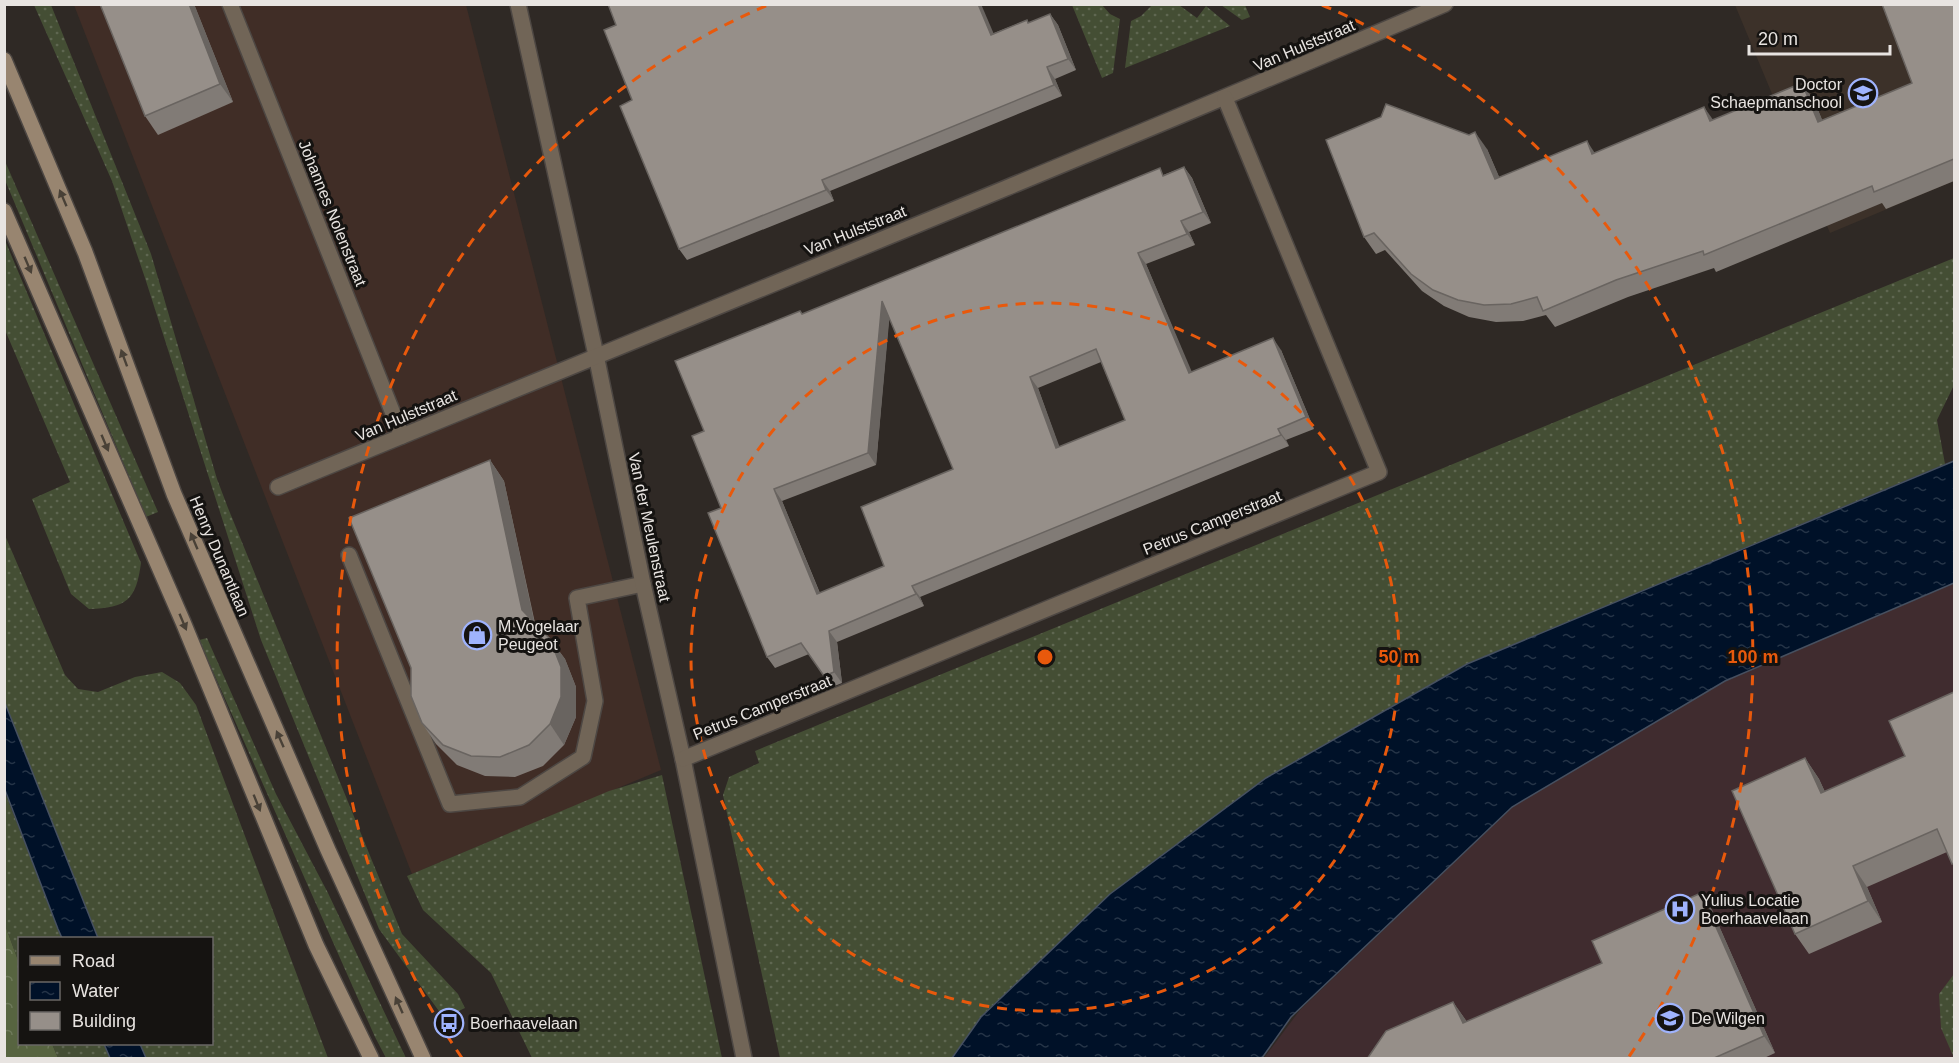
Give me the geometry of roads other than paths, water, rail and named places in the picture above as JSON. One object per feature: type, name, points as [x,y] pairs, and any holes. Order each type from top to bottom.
[{"type":"main road","name":"Henry Dunantlaan","points":[[4,60],[86,252],[174,494],[319,829],[423,1059]]},
{"type":"main road","points":[[4,211],[183,622],[316,945],[370,1059]]},
{"type":"street","name":"Johannes Nolenstraat","points":[[230,4],[402,436]]},
{"type":"street","name":"Van der Meulenstraat","points":[[518,4],[683,759],[744,1059]]},
{"type":"street","name":"Van Hulststraat","points":[[278,487],[1225,98],[1445,4]]},
{"type":"street","name":"Petrus Camperstraat","points":[[683,759],[1379,472],[1225,98]]},
{"type":"street","points":[[349,555],[450,804],[520,797],[583,757],[595,701],[577,598],[643,584]]},
{"type":"water","points":[[1954,461],[1954,583],[1725,681],[1512,807],[1291,1017],[1262,1058],[952,1058],[981,1017],[1110,894],[1266,778],[1467,664]]},
{"type":"water","points":[[4,703],[98,937],[62,937],[5,790]]},
{"type":"water","points":[[104,1045],[140,1045],[146,1058],[110,1058]]},
{"type":"place","name":"Doctor Schaepmanschool","points":[[1863,93]]},
{"type":"place","name":"M.Vogelaar Peugeot","points":[[477,635]]},
{"type":"place","name":"Yulius Locatie Boerhaavelaan","points":[[1680,909]]},
{"type":"place","name":"De Wilgen","points":[[1670,1018]]},
{"type":"place","name":"Boerhaavelaan","points":[[449,1023]]}]
